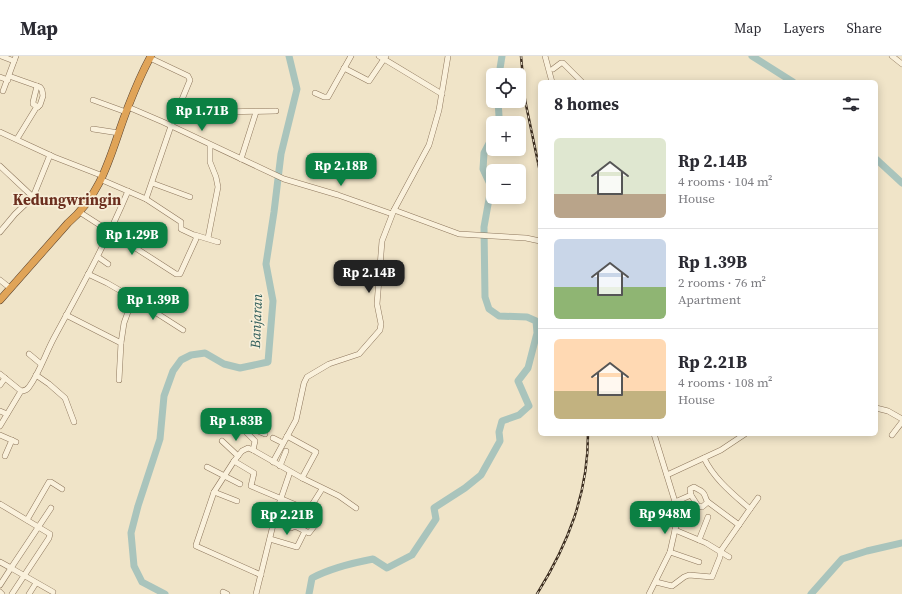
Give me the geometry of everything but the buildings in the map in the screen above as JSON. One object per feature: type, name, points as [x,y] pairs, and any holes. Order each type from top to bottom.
[{"type":"highway","points":[[0,300],[68,223],[81,213],[95,194],[103,178],[127,109],[139,80],[151,57]]},
{"type":"street","points":[[1,56],[15,58],[3,91]]},
{"type":"street","points":[[315,93],[328,97],[351,56]]},
{"type":"street","points":[[379,56],[386,58],[442,94]]},
{"type":"street","points":[[273,462],[296,420],[307,377],[329,364],[359,354],[380,330],[381,324],[377,304],[380,261],[384,236],[393,212],[429,145],[434,131],[448,56]]},
{"type":"street","points":[[545,56],[551,80]]},
{"type":"street","points":[[892,56],[902,64]]},
{"type":"street","points":[[146,199],[171,126],[190,78],[151,57]]},
{"type":"street","points":[[344,68],[369,81],[386,58]]},
{"type":"street","points":[[553,69],[563,63],[580,80]]},
{"type":"street","points":[[0,77],[37,86],[42,89],[43,96],[40,105],[27,121],[16,140]]},
{"type":"street","points":[[37,86],[33,104],[38,107]]},
{"type":"street","points":[[93,100],[127,109],[171,126],[284,180],[338,195],[456,233],[526,238],[538,241]]},
{"type":"street","points":[[220,112],[276,111]]},
{"type":"street","points":[[241,159],[256,112]]},
{"type":"street","points":[[93,129],[119,133]]},
{"type":"street","points":[[0,132],[146,199],[181,222],[181,228],[195,235],[218,242]]},
{"type":"street","points":[[208,238],[218,187],[210,162],[210,145]]},
{"type":"street","points":[[0,232],[15,214],[33,197],[50,155]]},
{"type":"street","points":[[0,166],[33,197]]},
{"type":"street","points":[[152,183],[190,197]]},
{"type":"street","points":[[0,426],[21,391],[29,388],[66,315],[98,257],[128,191]]},
{"type":"street","points":[[81,213],[179,275],[196,239],[195,235]]},
{"type":"street","points":[[98,257],[108,264]]},
{"type":"street","points":[[88,274],[133,298],[183,330]]},
{"type":"street","points":[[0,280],[10,288]]},
{"type":"street","points":[[119,380],[121,332],[133,298]]},
{"type":"street","points":[[66,315],[121,343]]},
{"type":"street","points":[[29,354],[41,364]]},
{"type":"street","points":[[0,374],[21,391]]},
{"type":"street","points":[[36,375],[65,398],[74,422]]},
{"type":"street","points":[[0,385],[5,378]]},
{"type":"street","points":[[878,408],[888,411],[902,420],[892,435]]},
{"type":"street","points":[[0,411],[7,414]]},
{"type":"street","points":[[253,450],[255,441],[244,430],[246,426],[264,434]]},
{"type":"street","points":[[0,435],[14,440],[5,456]]},
{"type":"street","points":[[287,436],[316,452],[302,478]]},
{"type":"street","points":[[649,594],[670,552],[676,530],[677,518],[675,502],[655,436]]},
{"type":"street","points":[[667,475],[725,448],[742,436]]},
{"type":"street","points":[[273,438],[283,443]]},
{"type":"street","points":[[222,441],[238,456]]},
{"type":"street","points":[[261,575],[196,546],[214,492],[234,461],[244,449],[248,448],[253,450],[290,472],[339,496],[356,508]]},
{"type":"street","points":[[280,466],[286,451]]},
{"type":"street","points":[[704,458],[708,466],[722,483],[750,509]]},
{"type":"street","points":[[234,461],[254,473],[251,486],[310,510],[315,513],[319,518],[319,521],[310,532],[296,527],[291,528],[256,516]]},
{"type":"street","points":[[207,467],[240,484]]},
{"type":"street","points":[[256,594],[273,522],[290,472]]},
{"type":"street","points":[[27,520],[49,482],[62,489]]},
{"type":"street","points":[[708,502],[700,507],[694,502],[690,489],[694,487],[701,490],[708,502],[739,525]]},
{"type":"street","points":[[296,527],[310,510],[322,489]]},
{"type":"street","points":[[214,492],[237,501]]},
{"type":"street","points":[[675,502],[691,495]]},
{"type":"street","points":[[656,582],[672,586],[690,574],[712,577],[720,557],[720,552],[758,498]]},
{"type":"street","points":[[0,504],[50,534],[12,594]]},
{"type":"street","points":[[0,585],[51,508]]},
{"type":"street","points":[[276,513],[295,521],[296,527]]},
{"type":"street","points":[[699,540],[708,517]]},
{"type":"street","points":[[676,530],[699,540],[730,557]]},
{"type":"street","points":[[270,539],[296,547],[305,531]]},
{"type":"street","points":[[670,552],[699,562]]},
{"type":"street","points":[[0,562],[53,592]]},
{"type":"street","points":[[29,594],[36,583]]},
{"type":"waterway","name":"Banjaran","points":[[165,594],[142,582],[134,566],[131,533],[138,506],[160,439],[164,396],[173,371],[181,360],[191,355],[205,353],[224,364],[240,368],[268,362],[273,301],[266,264],[281,154],[297,89],[289,56]]},
{"type":"waterway","points":[[500,68],[502,56]]},
{"type":"waterway","points":[[752,56],[790,80]]},
{"type":"waterway","points":[[498,108],[499,116]]},
{"type":"waterway","points":[[309,594],[312,578],[327,571],[349,564],[373,559],[387,568],[412,555],[436,519],[434,508],[465,488],[481,475],[500,441],[499,432],[502,421],[519,415],[529,406],[518,381],[528,368],[537,333],[536,321],[527,317],[499,316],[489,309],[485,297],[484,227],[491,188],[483,169],[484,153],[486,149]]},
{"type":"waterway","points":[[878,161],[902,183]]},
{"type":"waterway","points":[[811,594],[842,559],[867,551],[902,543]]},
{"type":"railway","points":[[521,56],[525,100],[538,162]]},
{"type":"railway","points":[[537,594],[558,556],[574,518],[584,477],[588,436]]},
{"type":"district","name":"Kedungwringin","points":[[67,200]]}]
